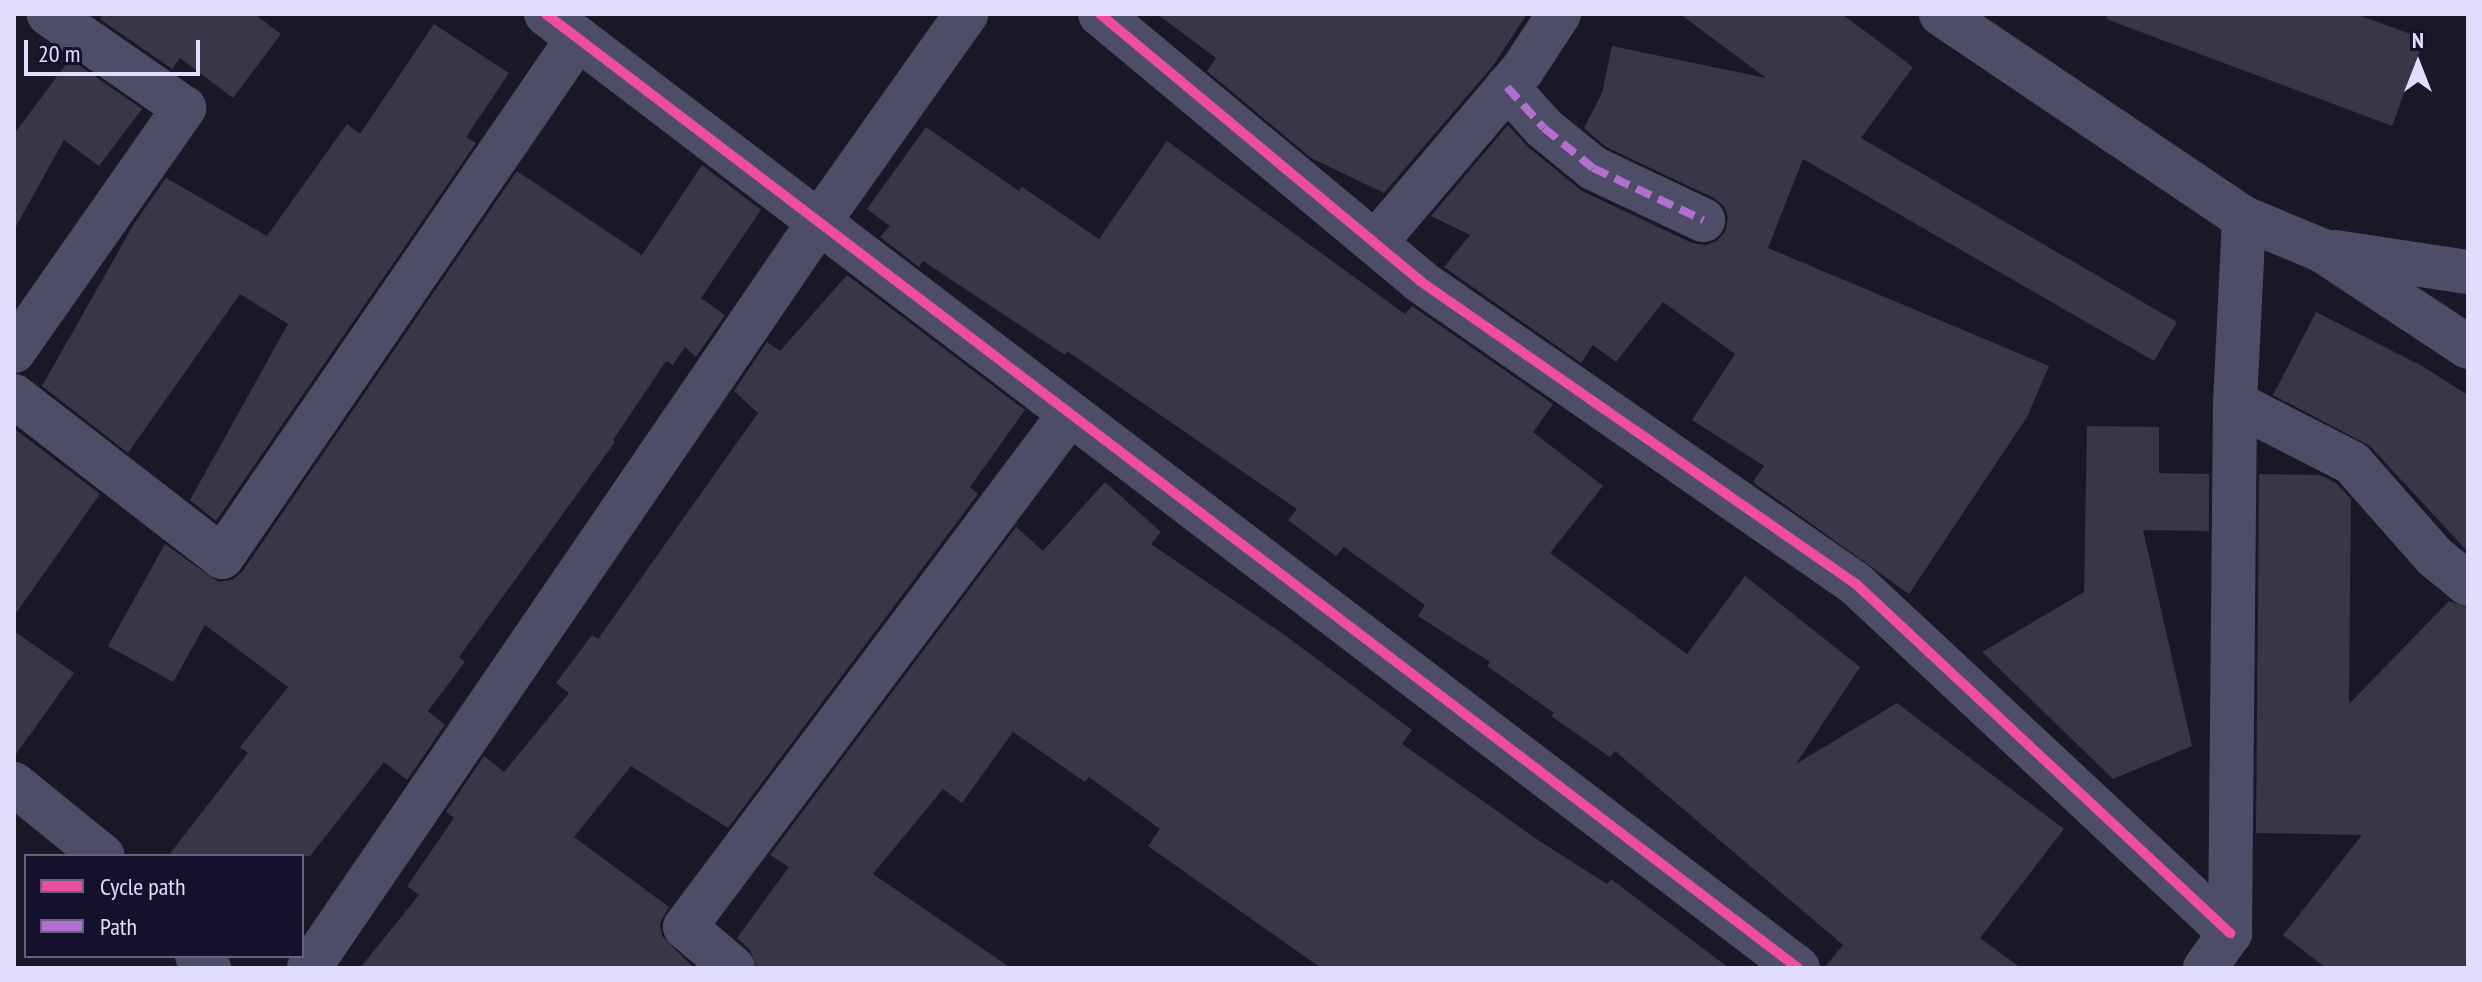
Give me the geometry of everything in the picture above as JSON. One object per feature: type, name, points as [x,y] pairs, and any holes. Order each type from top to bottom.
[{"type":"street","points":[[14,351],[184,108],[49,14]]},
{"type":"street","points":[[309,968],[819,222],[966,14]]},
{"type":"street","points":[[1100,14],[1420,281],[1856,584],[2230,933]]},
{"type":"street","points":[[1375,243],[1507,87],[1559,14]]},
{"type":"street","points":[[1941,14],[2244,218],[2321,250],[2468,347]]},
{"type":"street","points":[[14,396],[222,557],[562,26],[1798,968]]},
{"type":"street","points":[[1507,87],[1544,128],[1593,168],[1703,220]]},
{"type":"street","points":[[2205,968],[2230,933],[2235,403],[2244,218]]},
{"type":"street","points":[[2321,250],[2468,272]]},
{"type":"street","points":[[2235,403],[2352,463],[2435,557],[2468,584]]},
{"type":"street","points":[[733,968],[685,927],[1069,415]]},
{"type":"street","points":[[14,784],[101,854]]},
{"type":"building","points":[[103,14],[254,14],[281,34],[233,98],[180,58],[172,69],[100,19]]},
{"type":"building","points":[[1157,14],[1527,14],[1492,67],[1384,193],[1311,158],[1207,71],[1216,58]]},
{"type":"building","points":[[1680,14],[1842,14],[1913,67],[1861,138],[2177,322],[2154,361],[1803,159],[1768,248],[2049,366],[2027,417],[1909,594],[1753,482],[1764,466],[1692,420],[1735,354],[1663,302],[1616,362],[1593,345],[1581,363],[1444,267],[1470,235],[1431,216],[1508,125],[1528,147],[1582,191],[1692,243],[1706,245],[1718,240],[1726,230],[1728,217],[1724,206],[1714,198],[1606,147],[1584,128],[1602,93],[1612,46],[1766,78]]},
{"type":"building","points":[[2107,14],[2356,14],[2424,39],[2392,126],[2106,19]]},
{"type":"building","points":[[434,24],[509,73],[466,137],[476,143],[216,521],[190,500],[288,324],[240,294],[128,453],[42,386],[134,224],[166,178],[267,236],[347,124],[360,134]]},
{"type":"building","points":[[70,59],[142,109],[99,166],[64,140],[14,230],[14,134]]},
{"type":"building","points":[[926,127],[1019,191],[1022,187],[1099,239],[1167,141],[1405,314],[1412,306],[1553,404],[1533,432],[1603,486],[1550,553],[1687,654],[1745,576],[1860,667],[1796,764],[1897,703],[2064,829],[1980,938],[2021,968],[1824,968],[1843,945],[1615,751],[1610,757],[1487,666],[1490,662],[1418,616],[1425,605],[1344,547],[1336,556],[1288,520],[1297,509],[1067,351],[1065,355],[923,261],[919,267],[880,237],[890,226],[867,209]]},
{"type":"building","points":[[702,165],[761,210],[701,298],[725,315],[696,357],[685,347],[673,365],[666,361],[613,440],[615,442],[459,657],[465,662],[428,711],[445,725],[407,780],[384,762],[310,856],[170,854],[248,753],[240,747],[288,687],[205,625],[173,682],[108,646],[165,544],[218,582],[232,580],[242,572],[517,171],[642,255]]},
{"type":"building","points":[[847,275],[1025,410],[970,487],[978,494],[728,828],[631,766],[574,837],[669,907],[660,923],[662,936],[694,968],[360,968],[419,895],[407,886],[454,818],[446,812],[484,756],[504,772],[569,693],[556,683],[592,635],[598,639],[758,413],[734,391],[767,342],[780,351]]},
{"type":"building","points":[[2316,312],[2422,366],[2468,395],[2468,552],[2370,446],[2273,395]]},
{"type":"building","points":[[2087,426],[2159,427],[2159,473],[2209,474],[2209,531],[2143,530],[2192,746],[2113,779],[1982,652],[2084,592]]},
{"type":"building","points":[[16,430],[100,494],[14,616],[14,434]]},
{"type":"building","points":[[2259,474],[2320,475],[2336,483],[2351,499],[2349,704],[2449,601],[2468,608],[2468,968],[2326,968],[2283,935],[2362,835],[2256,833]]},
{"type":"building","points":[[1105,482],[1161,532],[1151,544],[1286,636],[1412,730],[1402,744],[1538,840],[1607,884],[1611,879],[1729,968],[1321,968],[1148,846],[1160,829],[1089,777],[1085,782],[1013,732],[962,803],[943,789],[873,874],[1011,968],[757,968],[750,950],[737,938],[789,867],[770,855],[1016,527],[1043,551]]},
{"type":"building","points":[[14,631],[74,673],[14,757]]},
{"type":"marked path","points":[[1507,87],[1544,128],[1593,168],[1703,220]]},
{"type":"cycle path","points":[[546,14],[1798,968]]},
{"type":"cycle path","points":[[1100,14],[1420,281],[1856,584],[2230,933]]}]
